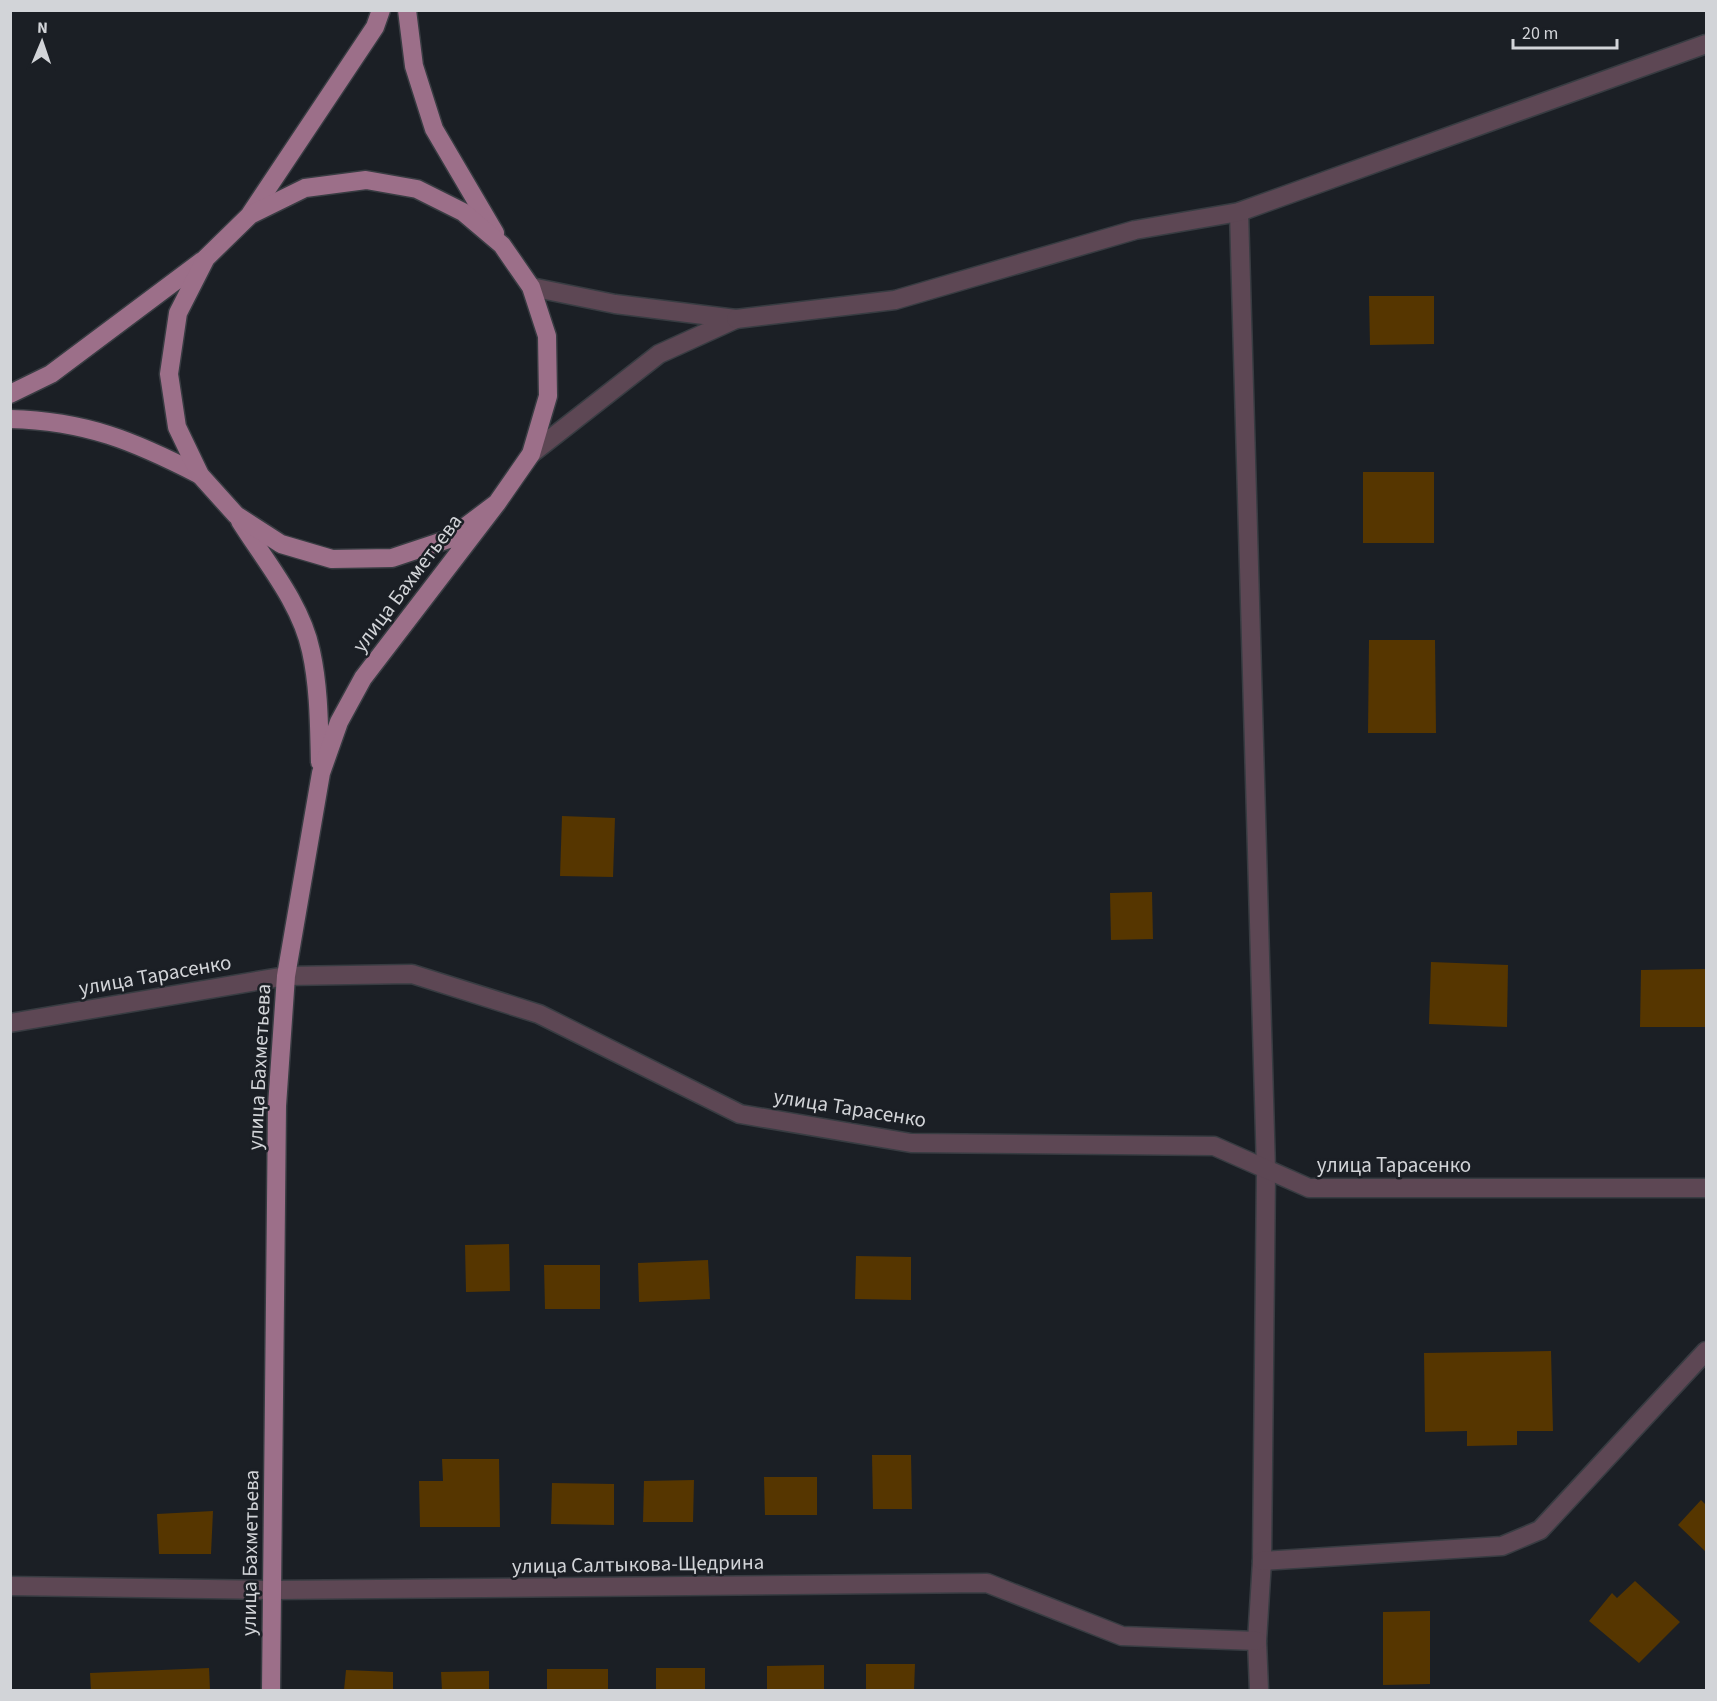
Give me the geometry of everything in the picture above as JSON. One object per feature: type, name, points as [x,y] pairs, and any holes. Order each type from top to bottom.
[{"type":"main road","points":[[10,394],[51,374],[206,258],[250,215],[375,27],[381,10]]},
{"type":"main road","points":[[407,10],[414,66],[434,129],[502,245]]},
{"type":"main road","points":[[250,215],[305,188],[366,180],[417,189],[464,212],[502,245]]},
{"type":"main road","name":"улица Бахметьева","points":[[271,1690],[276,1106],[286,976],[321,773],[339,722],[363,678],[497,503],[531,454],[548,396],[547,336],[531,287],[502,245]]},
{"type":"main road","points":[[206,258],[178,313],[169,374],[177,427],[200,475],[236,515],[295,608],[311,649],[318,697],[321,773]]},
{"type":"main road","points":[[10,419],[82,426],[140,444],[200,475]]},
{"type":"main road","points":[[236,515],[281,544],[332,559],[392,558],[449,539],[497,503]]},
{"type":"street","points":[[531,287],[615,304],[736,319],[895,300],[1135,230],[1239,212],[1707,44]]},
{"type":"street","points":[[1239,212],[1266,1170],[1262,1561],[1257,1641],[1259,1690]]},
{"type":"street","points":[[531,454],[659,354],[736,319]]},
{"type":"street","name":"улица Тарасенко","points":[[10,1023],[286,976],[412,974],[539,1014],[740,1114],[911,1143],[1214,1146],[1309,1188],[1707,1188]]},
{"type":"street","points":[[1262,1561],[1502,1546],[1540,1530],[1707,1351]]},
{"type":"street","name":"улица Салтыкова-Щедрина","points":[[10,1587],[273,1590],[987,1584],[1122,1636],[1257,1641]]},
{"type":"building","points":[[1369,296],[1434,296],[1434,344],[1370,345]]},
{"type":"building","points":[[1363,472],[1434,472],[1434,543],[1363,543]]},
{"type":"building","points":[[1369,640],[1435,640],[1436,733],[1368,733]]},
{"type":"building","points":[[562,816],[615,818],[613,877],[560,876]]},
{"type":"building","points":[[1152,892],[1153,939],[1111,940],[1110,893]]},
{"type":"building","points":[[1431,962],[1508,965],[1507,1027],[1429,1024]]},
{"type":"building","points":[[1706,969],[1706,1027],[1640,1027],[1641,970]]},
{"type":"building","points":[[509,1244],[510,1291],[466,1292],[465,1245]]},
{"type":"building","points":[[856,1256],[911,1257],[911,1300],[855,1299]]},
{"type":"building","points":[[708,1260],[710,1299],[639,1302],[638,1263]]},
{"type":"building","points":[[544,1265],[600,1265],[600,1309],[545,1309]]},
{"type":"building","points":[[1551,1351],[1553,1431],[1517,1431],[1517,1445],[1467,1446],[1467,1431],[1425,1432],[1424,1353]]},
{"type":"building","points":[[872,1455],[911,1455],[912,1509],[873,1509]]},
{"type":"building","points":[[442,1459],[499,1459],[500,1527],[420,1527],[419,1481],[443,1481]]},
{"type":"building","points":[[764,1477],[817,1477],[817,1515],[765,1515]]},
{"type":"building","points":[[694,1480],[693,1522],[643,1522],[644,1481]]},
{"type":"building","points":[[552,1483],[614,1484],[614,1525],[551,1524]]},
{"type":"building","points":[[1701,1500],[1705,1504],[1706,1502],[1706,1552],[1678,1525]]},
{"type":"building","points":[[213,1511],[211,1554],[159,1554],[157,1514]]},
{"type":"building","points":[[1635,1581],[1680,1622],[1639,1663],[1589,1621],[1612,1593],[1617,1598]]},
{"type":"building","points":[[1430,1611],[1430,1684],[1383,1685],[1383,1612]]},
{"type":"building","points":[[866,1664],[915,1664],[914,1690],[866,1690]]},
{"type":"building","points":[[824,1665],[824,1690],[767,1690],[767,1666]]},
{"type":"building","points":[[209,1668],[210,1690],[91,1690],[90,1673]]},
{"type":"building","points":[[656,1668],[705,1668],[705,1690],[656,1690]]},
{"type":"building","points":[[547,1669],[608,1669],[608,1690],[547,1690]]},
{"type":"building","points":[[346,1670],[393,1672],[393,1690],[344,1690]]},
{"type":"building","points":[[489,1671],[489,1690],[442,1690],[441,1672]]}]
